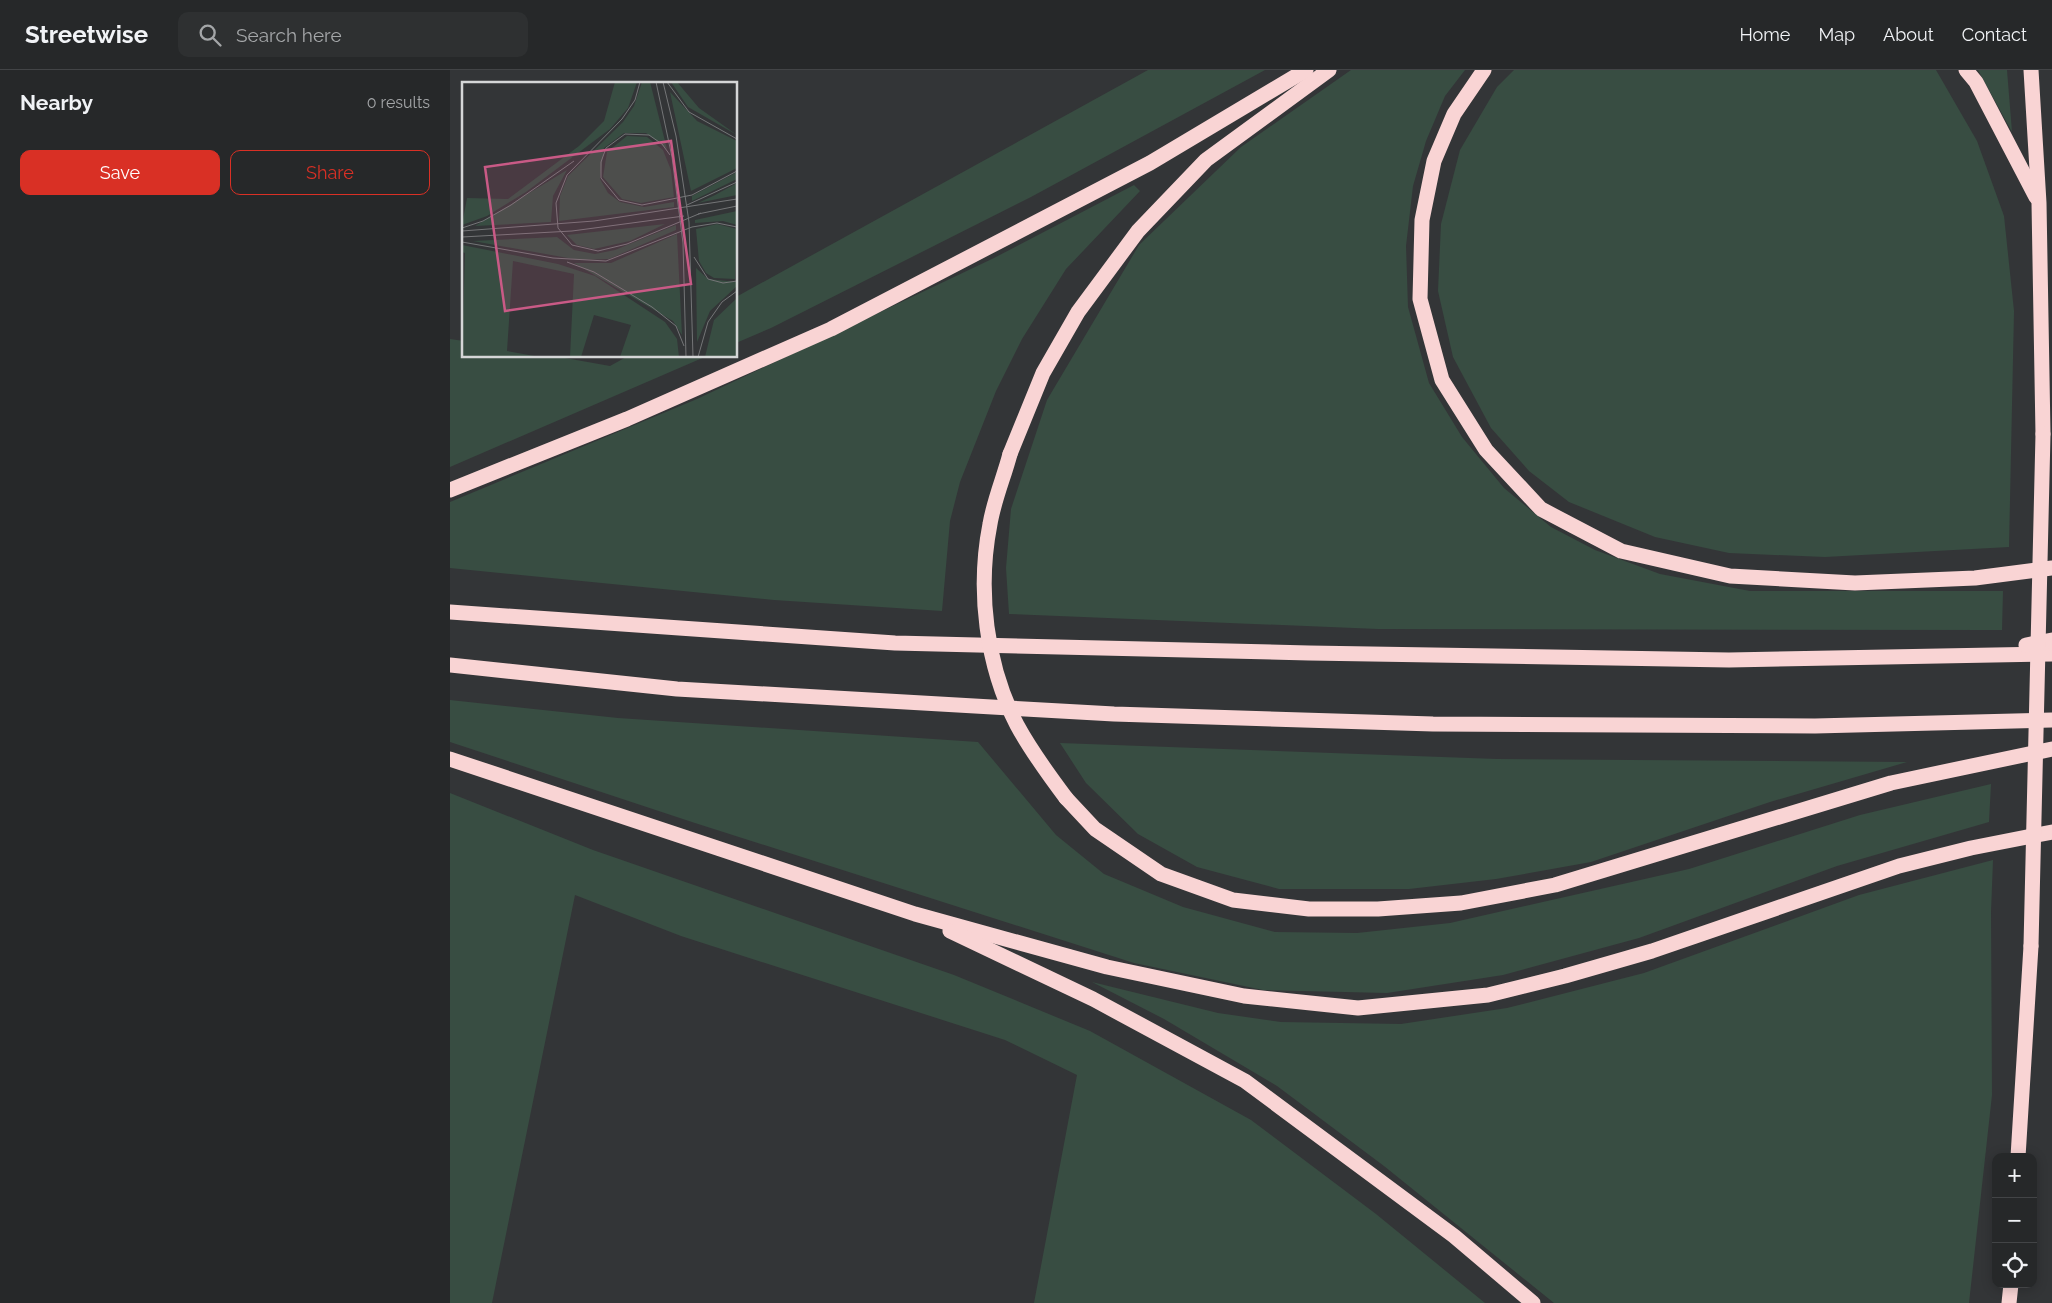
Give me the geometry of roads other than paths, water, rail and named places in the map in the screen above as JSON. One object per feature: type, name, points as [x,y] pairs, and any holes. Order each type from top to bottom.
[{"type":"highway","points":[[450,490],[627,419],[831,330],[1150,163],[1306,70]]},
{"type":"highway","points":[[1329,70],[1206,160],[1138,231],[1078,312],[1056,350],[1043,373],[1010,454],[990,523],[984,574],[986,624],[995,669],[1016,723],[1037,760],[1066,798],[1095,829],[1161,874],[1233,900],[1309,909],[1378,910],[1461,903],[1555,885],[1891,783],[2052,749]]},
{"type":"highway","points":[[1484,70],[1454,114],[1434,161],[1422,220],[1420,299],[1442,380],[1486,450],[1541,509],[1621,551],[1730,576],[1855,583],[1975,578],[2052,568]]},
{"type":"highway","points":[[1966,70],[1976,82],[2039,203]]},
{"type":"highway","points":[[2018,1153],[2031,946],[2043,434],[2039,203],[2031,70]]},
{"type":"highway","points":[[450,612],[895,643],[1309,654],[1729,660],[2052,654]]},
{"type":"highway","points":[[1974,655],[2052,640]]},
{"type":"highway","points":[[450,666],[677,689],[1114,714],[1433,724],[1806,726],[2052,720]]},
{"type":"highway","points":[[450,759],[915,914],[1125,971],[1244,996],[1358,1008],[1488,995],[1565,976],[1652,951],[1899,866],[1971,848],[2052,832]]},
{"type":"highway","points":[[915,914],[1093,999],[1245,1081],[1454,1236],[1533,1303]]},
{"type":"highway","points":[[2010,1303],[2011,1288]]}]
